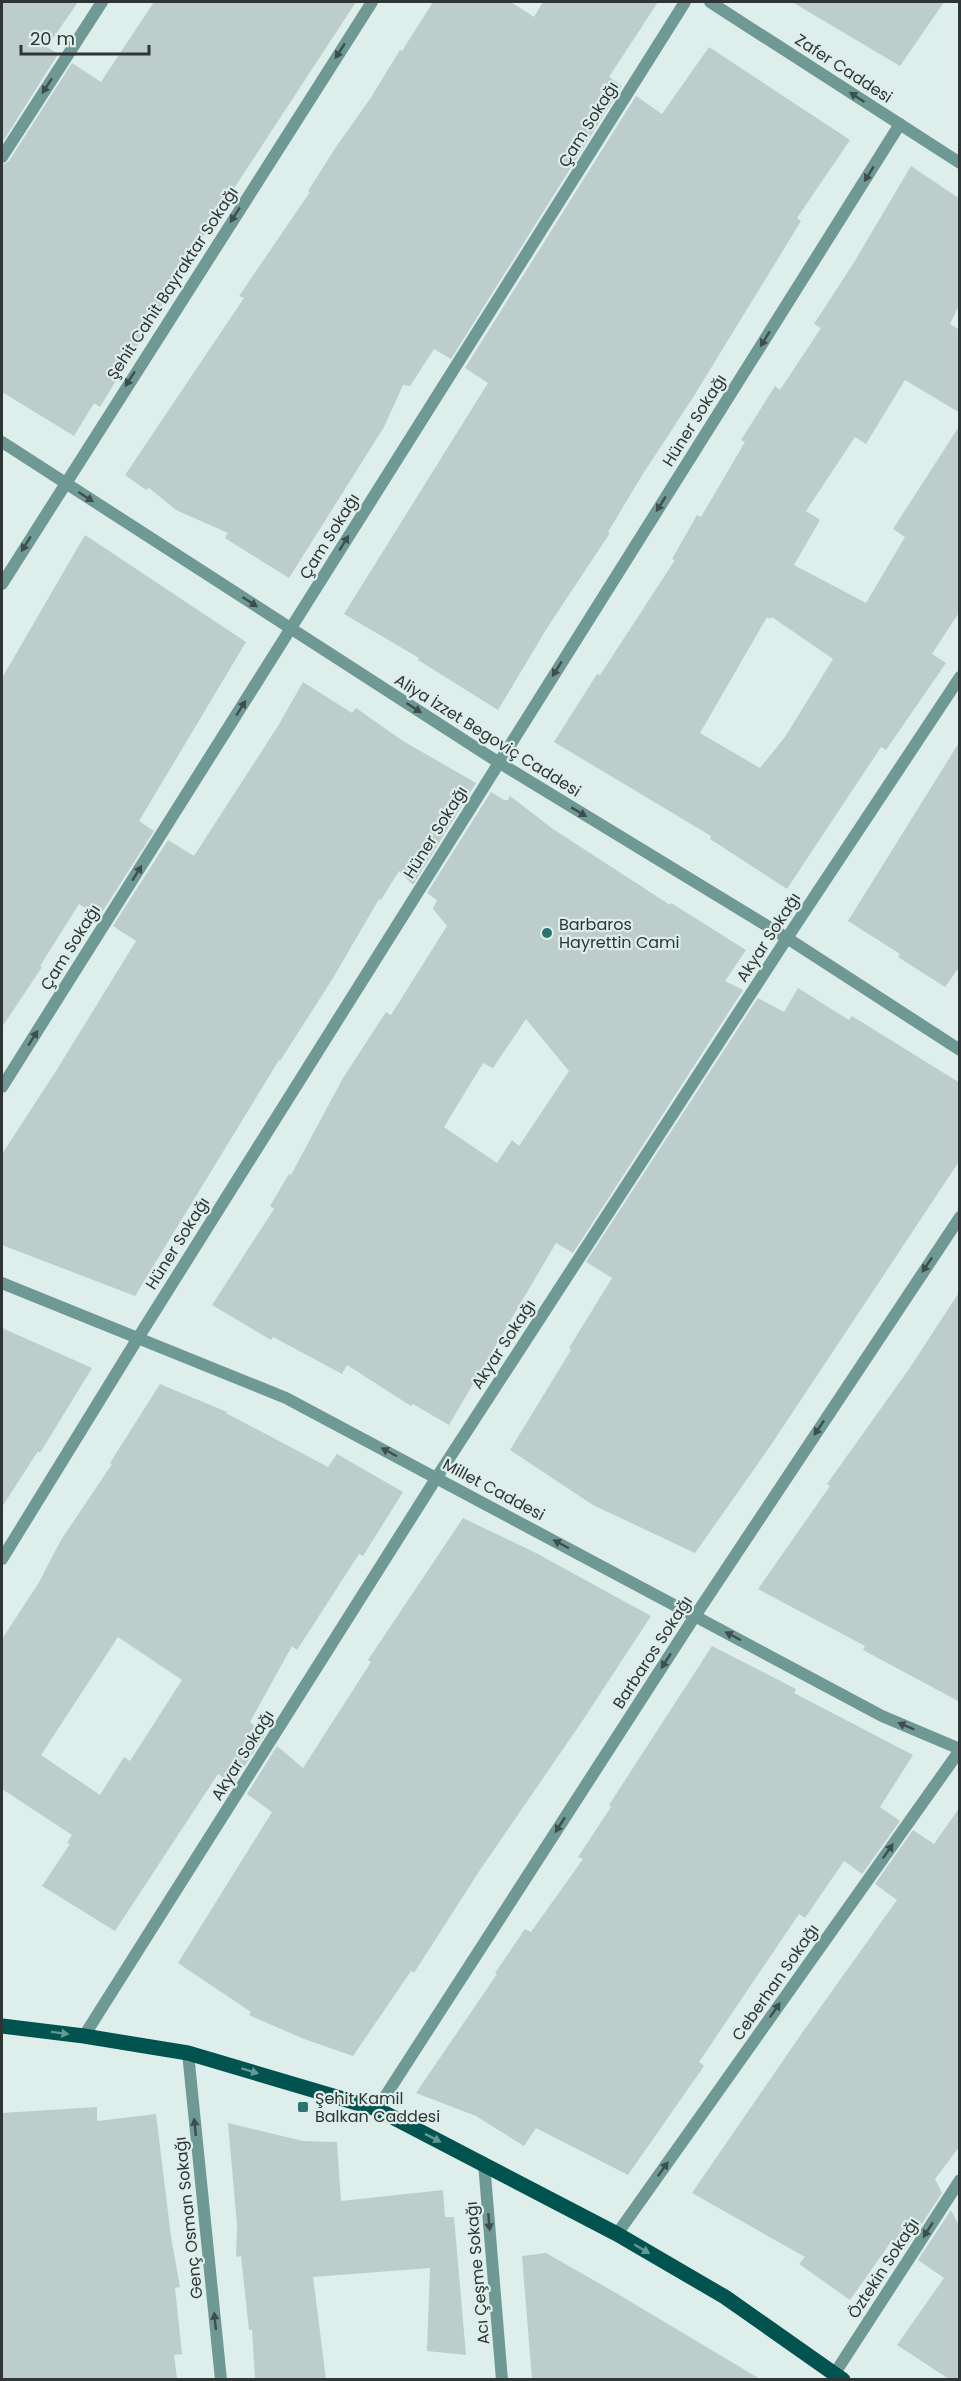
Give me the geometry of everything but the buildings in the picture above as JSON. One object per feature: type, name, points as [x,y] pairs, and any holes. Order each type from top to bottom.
[{"type":"main road","points":[[2,2026],[84,2036],[188,2053],[377,2109],[616,2234],[726,2297],[837,2377]]},
{"type":"street","points":[[2,157],[102,2]]},
{"type":"street","name":"Şehit Cahit Bayraktar Sokağı","points":[[2,584],[64,483],[372,2]]},
{"type":"street","name":"Çam Sokağı","points":[[2,1087],[685,2]]},
{"type":"street","name":"Zafer Caddesi","points":[[710,2],[960,163]]},
{"type":"street","name":"Hüner Sokağı","points":[[2,1559],[498,762],[900,124]]},
{"type":"street","name":"Aliya İzzet Begoviç Caddesi","points":[[2,442],[498,762],[787,938],[960,1050]]},
{"type":"street","name":"Akyar Sokağı","points":[[84,2036],[437,1477],[787,938],[960,677]]},
{"type":"street","name":"Barbaros Sokağı","points":[[377,2109],[695,1616],[960,1217]]},
{"type":"street","name":"Millet Caddesi","points":[[2,1283],[286,1398],[882,1716],[960,1750]]},
{"type":"street","name":"Ceberhan Sokağı","points":[[616,2234],[960,1750]]},
{"type":"street","name":"Genç Osman Sokağı","points":[[188,2053],[221,2379]]},
{"type":"street","name":"Acı Çeşme Sokağı","points":[[484,2163],[502,2379]]},
{"type":"street","name":"Öztekin Sokağı","points":[[837,2377],[960,2180]]},
{"type":"place","name":"Barbaros Hayrettin Cami","points":[[547,933]]},
{"type":"place","name":"Şehit Kamil Balkan Caddesi","points":[[303,2107]]}]
